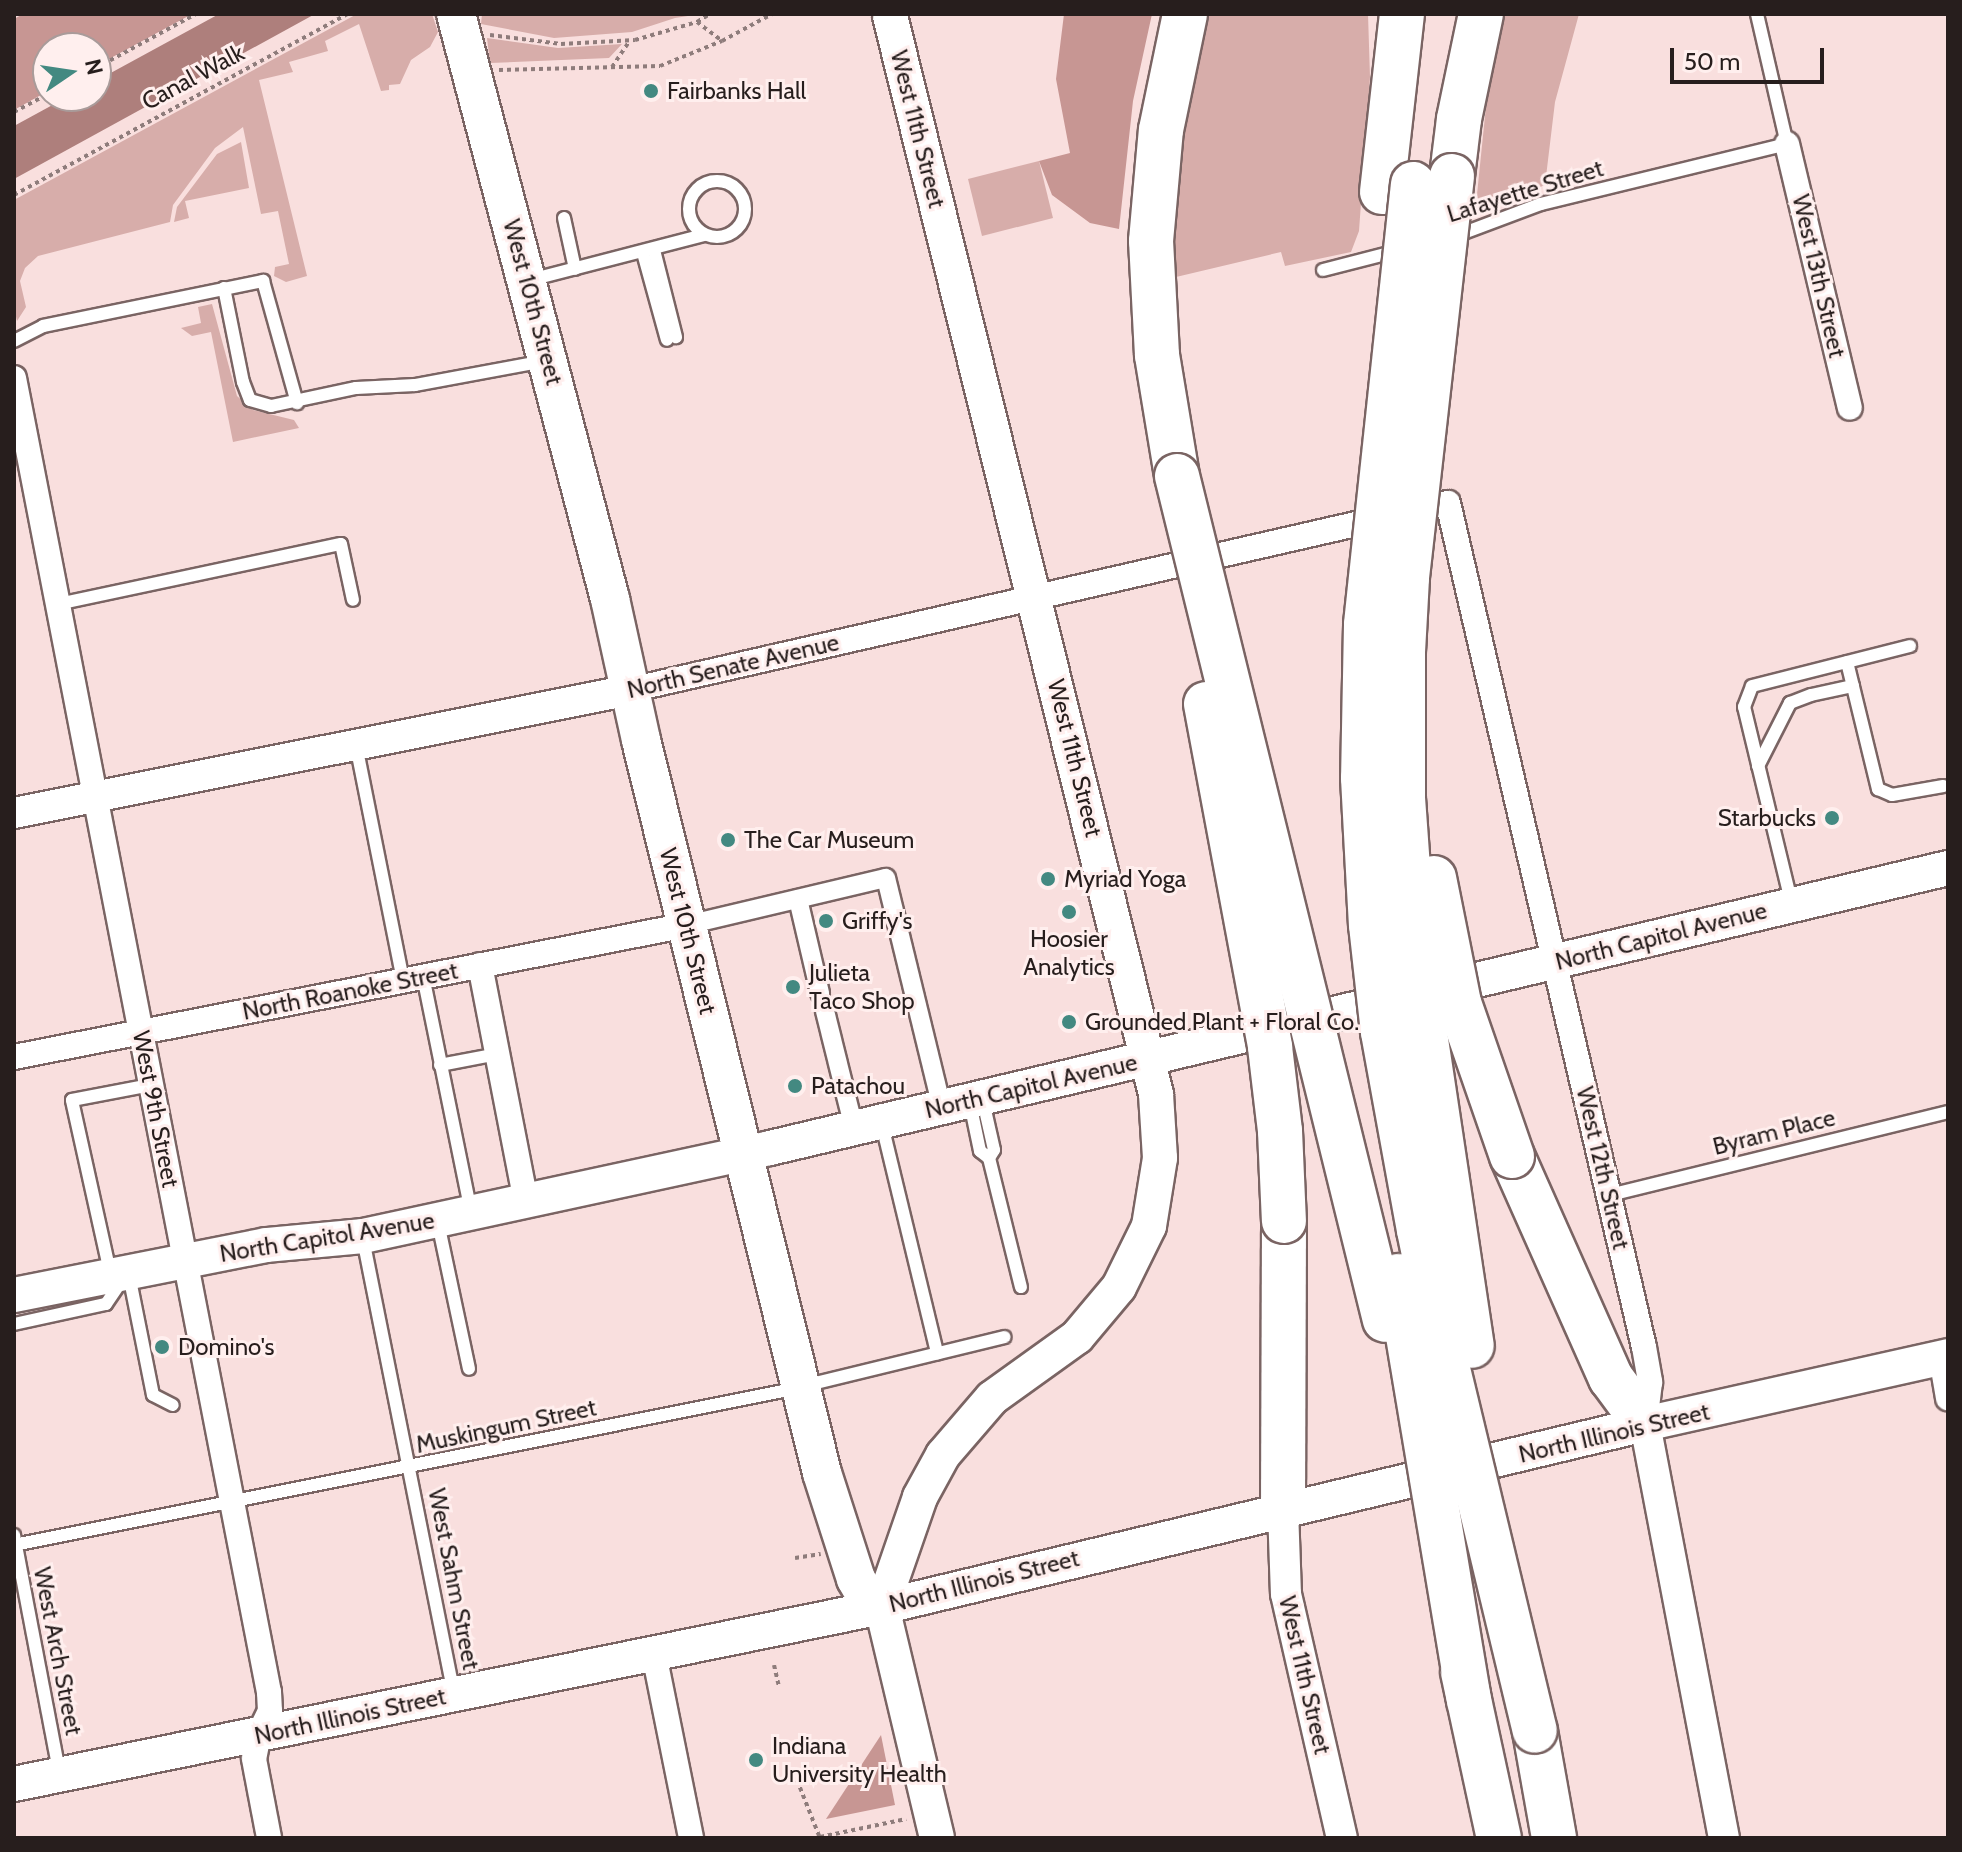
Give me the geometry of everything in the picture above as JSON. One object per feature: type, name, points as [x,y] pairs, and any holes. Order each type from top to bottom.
[{"type":"highway","points":[[1185,14],[1166,97],[1157,163],[1151,276],[1157,355],[1177,476],[1192,627],[1272,1061],[1280,1131],[1284,1221],[1283,1509]]},
{"type":"highway","points":[[1432,14],[1366,625],[1363,778],[1371,925],[1383,1032],[1425,1260],[1535,1731]]},
{"type":"highway","points":[[1469,1701],[1364,1088],[1346,953],[1339,865],[1335,731],[1339,603],[1416,184],[1459,119],[1481,14]]},
{"type":"highway","points":[[1394,25],[1388,140],[1416,184],[1415,485],[1403,651],[1403,798],[1415,966],[1452,1229],[1554,1838]]},
{"type":"highway","points":[[1177,476],[1356,1198],[1499,1838]]},
{"type":"highway","points":[[1403,651],[1449,967],[1478,1068],[1512,1156],[1611,1378],[1645,1424]]},
{"type":"main road","name":"West 11th Street","points":[[882,1607],[920,1497],[943,1455],[992,1398],[1077,1337],[1109,1302],[1138,1254],[1154,1207],[1160,1158],[1160,1118],[1147,1059],[890,16]]},
{"type":"main road","name":"West 10th Street","points":[[468,24],[527,280],[822,1473],[852,1569],[863,1591],[882,1607],[937,1838]]},
{"type":"main road","name":"North Capitol Avenue","points":[[14,1295],[266,1245],[363,1236],[744,1154],[1948,868]]},
{"type":"main road","name":"North Illinois Street","points":[[14,1784],[882,1607],[1283,1509],[1944,1356]]},
{"type":"street","name":"West 13th Street","points":[[1787,144],[1850,408]]},
{"type":"street","name":"West 9th Street","points":[[14,378],[271,1701],[259,1734],[255,1768],[269,1838]]},
{"type":"street","name":"North Senate Avenue","points":[[14,813],[630,690],[1448,503]]},
{"type":"street","name":"West 12th Street","points":[[1448,503],[1647,1363],[1650,1382],[1645,1424],[1724,1838]]},
{"type":"street","points":[[687,925],[886,878],[964,1102]]},
{"type":"street","points":[[798,899],[822,1002],[867,1125]]},
{"type":"street","name":"North Roanoke Street","points":[[14,1057],[687,925]]},
{"type":"street","points":[[480,965],[526,1201]]},
{"type":"street","points":[[1944,1356],[1948,1398]]},
{"type":"street","name":"West 11th Street","points":[[1283,1509],[1286,1594],[1342,1838]]},
{"type":"street","points":[[654,1654],[691,1838]]},
{"type":"lane","points":[[1757,14],[1787,144]]},
{"type":"lane","name":"Lafayette Street","points":[[1429,243],[1474,231],[1541,204],[1787,144]]},
{"type":"lane","points":[[527,280],[704,235],[721,237],[731,234],[743,219],[745,209],[741,193],[725,181],[715,180],[700,185],[689,201],[691,221],[704,235]]},
{"type":"lane","points":[[564,218],[575,269]]},
{"type":"lane","points":[[1323,270],[1414,247]]},
{"type":"lane","points":[[648,251],[671,338]]},
{"type":"lane","points":[[14,341],[43,326],[263,281],[297,403]]},
{"type":"lane","points":[[224,288],[250,400],[271,406],[297,403],[356,388],[430,383],[548,360]]},
{"type":"lane","points":[[58,604],[341,544],[353,600]]},
{"type":"lane","points":[[1792,905],[1744,707],[1752,686],[1910,646]]},
{"type":"lane","points":[[1847,662],[1878,789],[1892,795],[1943,786]]},
{"type":"lane","points":[[1758,766],[1790,703],[1853,686]]},
{"type":"lane","points":[[356,745],[413,978],[440,1065],[471,1213]]},
{"type":"lane","points":[[440,1065],[497,1054]]},
{"type":"lane","points":[[151,1085],[72,1100],[153,1395],[173,1405]]},
{"type":"lane","points":[[964,1102],[994,1150],[989,1158],[1021,1287]]},
{"type":"lane","name":"Byram Place","points":[[1610,1195],[1948,1112]]},
{"type":"lane","points":[[867,1125],[937,1353]]},
{"type":"lane","points":[[438,1220],[469,1369]]},
{"type":"lane","name":"West Sahm Street","points":[[363,1236],[454,1694]]},
{"type":"lane","points":[[14,1324],[106,1304],[120,1273]]},
{"type":"lane","name":"Muskingum Street","points":[[15,1541],[411,1468],[801,1386],[1004,1337]]},
{"type":"lane","name":"West Arch Street","points":[[15,1541],[60,1775]]},
{"type":"path","points":[[112,59],[196,14]]},
{"type":"path","name":"Canal Walk","points":[[14,195],[348,14]]},
{"type":"path","points":[[468,24],[561,44],[631,40],[697,22],[710,14]]},
{"type":"path","points":[[497,70],[660,66],[722,41],[772,14]]},
{"type":"path","points":[[697,22],[722,41]]},
{"type":"path","points":[[612,67],[631,40]]},
{"type":"path","points":[[14,112],[32,102]]},
{"type":"path","points":[[795,1558],[828,1553]]},
{"type":"path","points":[[774,1665],[779,1686]]},
{"type":"path","points":[[797,1780],[820,1838],[906,1819]]},
{"type":"shaded area","points":[[23,14],[192,14],[112,57],[112,32],[32,32],[32,100],[14,110],[14,19]]},
{"type":"shaded area","points":[[219,14],[315,14],[14,179],[14,126],[40,112],[112,112],[112,72]]},
{"type":"shaded area","points":[[357,14],[432,14],[438,32],[430,47],[411,60],[400,84],[389,85],[389,90],[381,91],[359,24],[325,41],[328,51],[289,62],[293,72],[259,80],[307,276],[286,282],[274,276],[275,267],[289,264],[278,211],[261,214],[243,127],[215,148],[173,205],[170,222],[38,256],[25,268],[20,281],[26,307],[17,321],[14,308],[14,200]]},
{"type":"shaded area","points":[[482,14],[701,14],[675,18],[632,32],[554,38],[481,24]]},
{"type":"shaded area","points":[[1064,14],[1152,14],[1133,101],[1119,229],[1090,223],[1052,195],[1039,161],[1070,153],[1056,79]]},
{"type":"shaded area","points":[[1206,14],[1368,14],[1370,77],[1359,231],[1351,252],[1285,266],[1281,252],[1176,277],[1174,241],[1181,144]]},
{"type":"shaded area","points":[[1505,14],[1579,14],[1555,102],[1545,185],[1475,214],[1489,77]]},
{"type":"shaded area","points":[[487,38],[558,48],[622,44],[609,58],[490,63]]},
{"type":"shaded area","points":[[241,142],[249,188],[185,201],[189,218],[174,222],[177,207],[217,154]]},
{"type":"shaded area","points":[[1039,161],[1053,218],[982,236],[968,179]]},
{"type":"shaded area","points":[[212,304],[237,396],[253,410],[294,420],[299,428],[233,442],[211,332],[192,336],[181,328],[201,323],[198,307]]},
{"type":"shaded area","points":[[881,1735],[895,1805],[826,1819]]},
{"type":"place","name":"Fairbanks Hall","points":[[651,91]]},
{"type":"place","name":"Starbucks","points":[[1832,818]]},
{"type":"place","name":"The Car Museum","points":[[728,840]]},
{"type":"place","name":"Myriad Yoga","points":[[1048,879]]},
{"type":"place","name":"Hoosier Analytics","points":[[1069,912]]},
{"type":"place","name":"Griffy's","points":[[826,921]]},
{"type":"place","name":"Julieta Taco Shop","points":[[793,987]]},
{"type":"place","name":"Grounded Plant + Floral Co.","points":[[1069,1022]]},
{"type":"place","name":"Patachou","points":[[795,1086]]},
{"type":"place","name":"Domino's","points":[[162,1347]]},
{"type":"place","name":"Indiana University Health","points":[[756,1760]]}]
